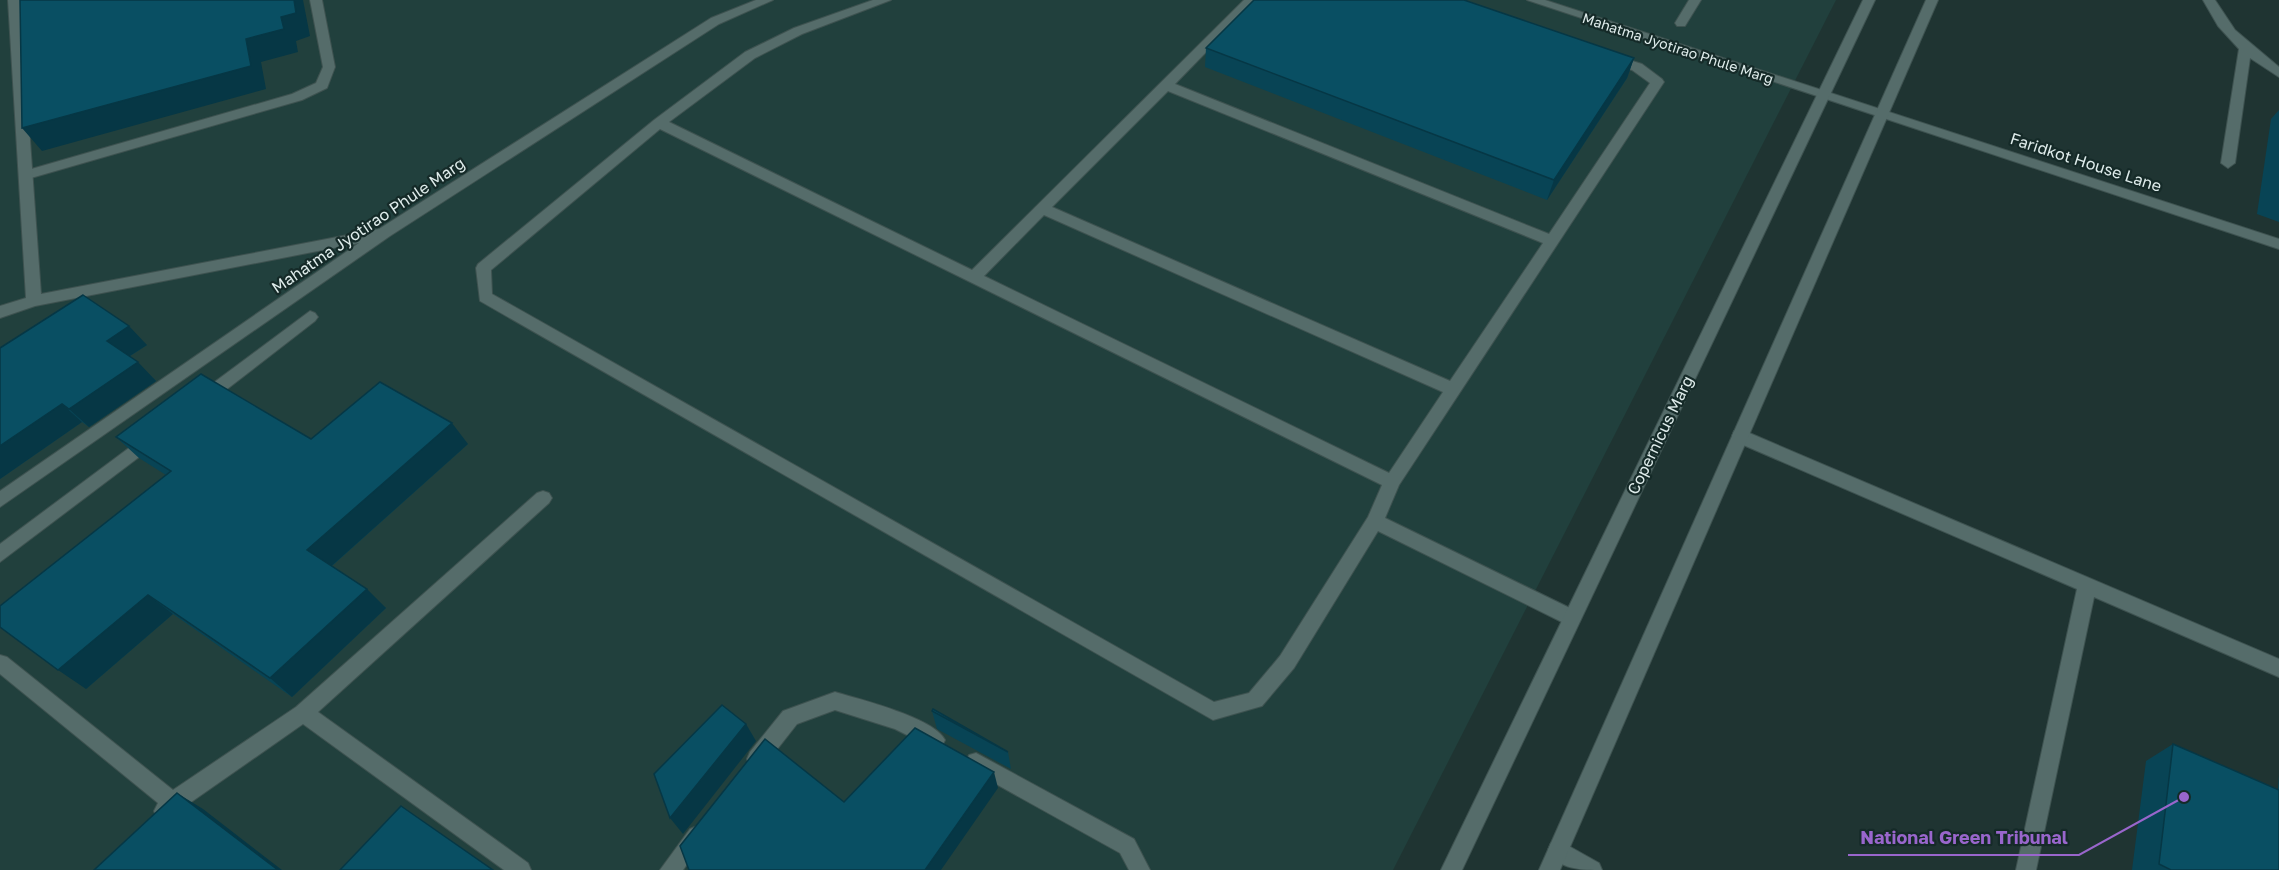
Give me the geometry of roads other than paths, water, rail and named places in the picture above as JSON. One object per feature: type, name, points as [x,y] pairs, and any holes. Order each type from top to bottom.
[{"type":"street","points":[[14,0],[34,301]]},
{"type":"street","points":[[26,175],[297,97],[322,85],[329,67],[316,0]]},
{"type":"street","name":"Mahatma Jyotirao Phule Marg","points":[[0,500],[386,232],[715,21],[767,0]]},
{"type":"street","points":[[885,0],[798,31],[750,55],[658,123],[483,268],[485,297],[1213,711],[1255,700],[1287,662],[1375,521],[1392,482],[1657,82],[1637,67],[1603,56]]},
{"type":"street","points":[[974,277],[1251,0]]},
{"type":"street","name":"Mahatma Jyotirao Phule Marg","points":[[1533,0],[1882,115]]},
{"type":"street","points":[[1681,23],[1695,0]]},
{"type":"street","name":"Copernicus Marg","points":[[1451,870],[1869,0]]},
{"type":"street","points":[[1549,870],[1932,0]]},
{"type":"street","points":[[2209,0],[2220,23],[2245,50],[2279,73]]},
{"type":"street","points":[[2228,163],[2245,50]]},
{"type":"street","points":[[1166,85],[1551,242]]},
{"type":"street","name":"Faridkot House Lane","points":[[1882,115],[2279,244]]},
{"type":"street","points":[[658,123],[1392,482]]},
{"type":"street","points":[[1043,209],[1454,390]]},
{"type":"street","points":[[0,312],[34,301],[386,232]]},
{"type":"street","points":[[188,411],[310,317]]},
{"type":"street","points":[[0,554],[160,432]]},
{"type":"street","points":[[1740,436],[2279,668]]},
{"type":"street","points":[[150,827],[172,802],[303,713],[543,498]]},
{"type":"street","points":[[1375,521],[1572,618]]},
{"type":"street","points":[[2026,870],[2087,585]]},
{"type":"street","points":[[0,663],[172,802]]},
{"type":"street","points":[[747,771],[789,717],[835,702],[900,721],[957,752],[1127,846],[1140,870]]},
{"type":"street","points":[[303,713],[521,870]]},
{"type":"street","points":[[670,870],[712,816]]},
{"type":"street","points":[[1558,850],[1592,870]]},
{"type":"place","name":"National Green Tribunal","points":[[2184,797]]}]
